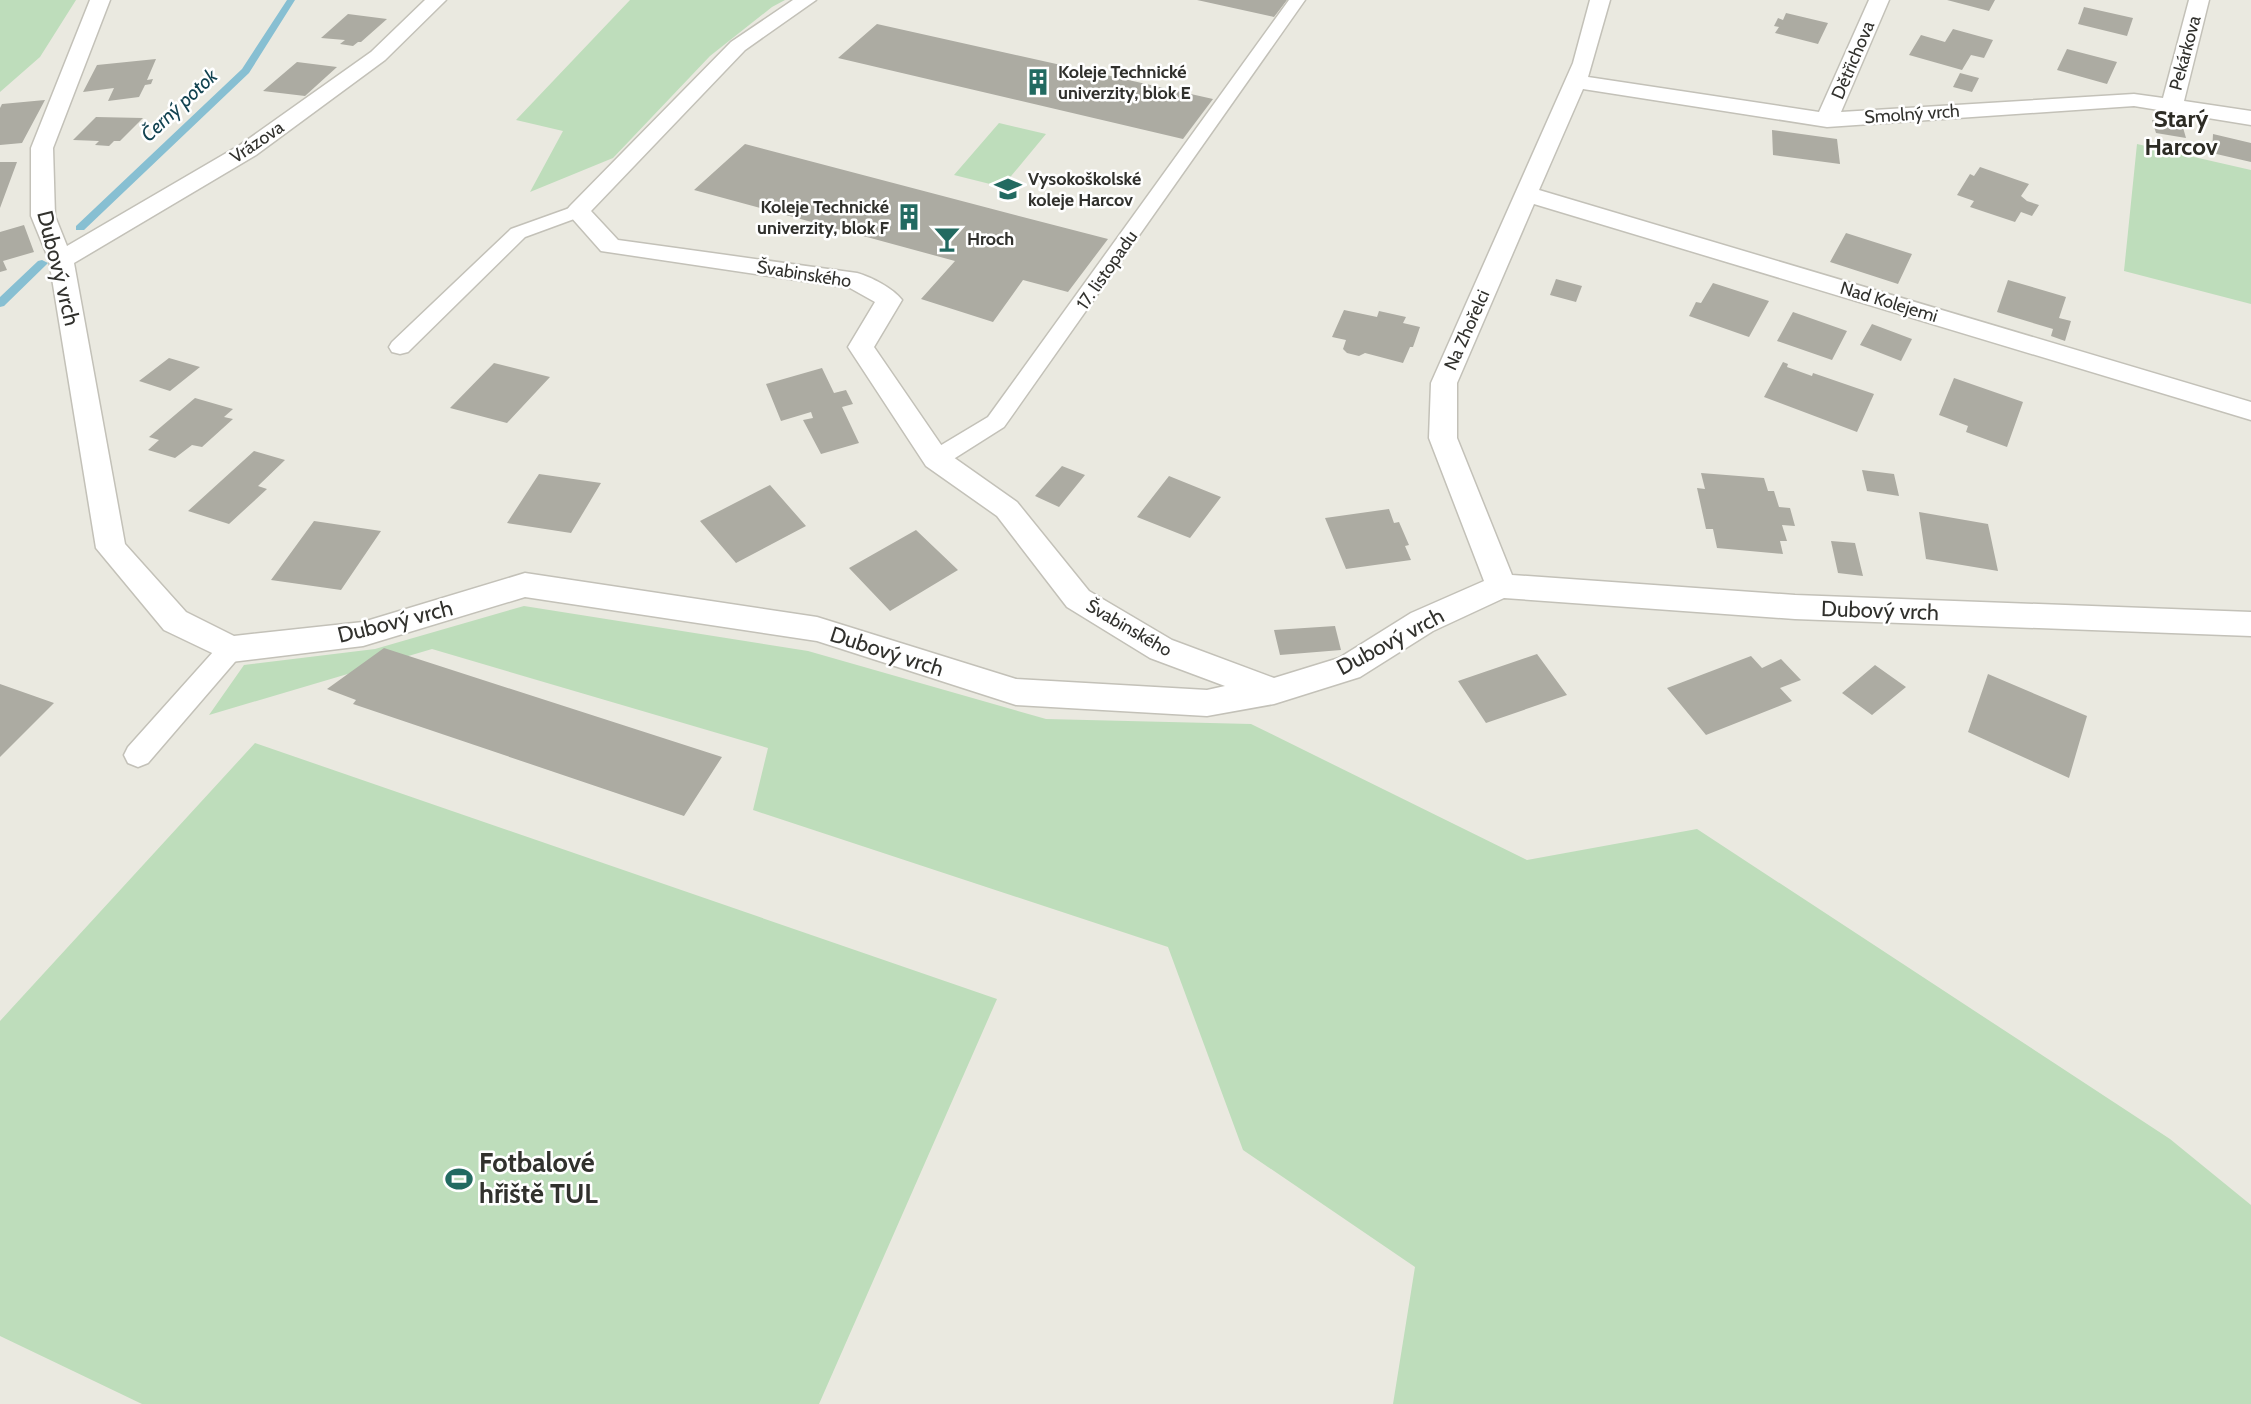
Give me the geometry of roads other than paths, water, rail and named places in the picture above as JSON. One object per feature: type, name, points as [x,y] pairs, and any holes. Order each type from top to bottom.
[{"type":"street","name":"Dubový vrch","points":[[100,0],[42,148],[42,216],[61,260],[111,548],[176,621],[231,649],[363,634],[525,585],[817,629],[1016,692],[1207,703],[1274,691],[1349,668],[1422,622],[1501,586],[1795,608],[2251,624]]},
{"type":"street","name":"Vrázova","points":[[61,260],[249,150],[378,56],[436,0]]},
{"type":"street","points":[[578,211],[738,46],[806,0]]},
{"type":"street","points":[[1575,81],[1583,63],[1600,0]]},
{"type":"street","name":"Dětřichova","points":[[1827,120],[1879,0]]},
{"type":"street","name":"Pekárkova","points":[[2172,106],[2199,0]]},
{"type":"street","name":"Smolný vrch","points":[[1575,81],[1827,120],[2134,100],[2251,118]]},
{"type":"street","name":"Na Zhořelci","points":[[1501,586],[1443,438],[1443,383],[1575,81]]},
{"type":"street","name":"Nad Kolejemi","points":[[1527,194],[2251,411]]},
{"type":"street","name":"Švabinského","points":[[578,211],[610,246],[857,281],[889,300],[861,346],[936,459],[1007,509],[1078,599],[1161,649],[1274,691]]},
{"type":"lane","name":"17. listopadu","points":[[936,459],[996,422],[1297,0]]},
{"type":"lane","points":[[400,347],[518,233],[578,211]]},
{"type":"lane","points":[[138,755],[231,649]]},
{"type":"waterway","name":"Černý potok","points":[[80,228],[246,71],[291,0]]},
{"type":"waterway","name":"Černý potok","points":[[0,303],[42,263]]},
{"type":"place","name":"Koleje Technické univerzity, blok E","points":[[1038,82]]},
{"type":"place","name":"Vysokoškolské koleje Harcov","points":[[1008,189]]},
{"type":"place","name":"Koleje Technické univerzity, blok F","points":[[909,217]]},
{"type":"place","name":"Hroch","points":[[947,239]]},
{"type":"place","name":"Fotbalové hřiště TUL","points":[[459,1179]]},
{"type":"district","name":"Starý Harcov","points":[[2181,133]]}]
